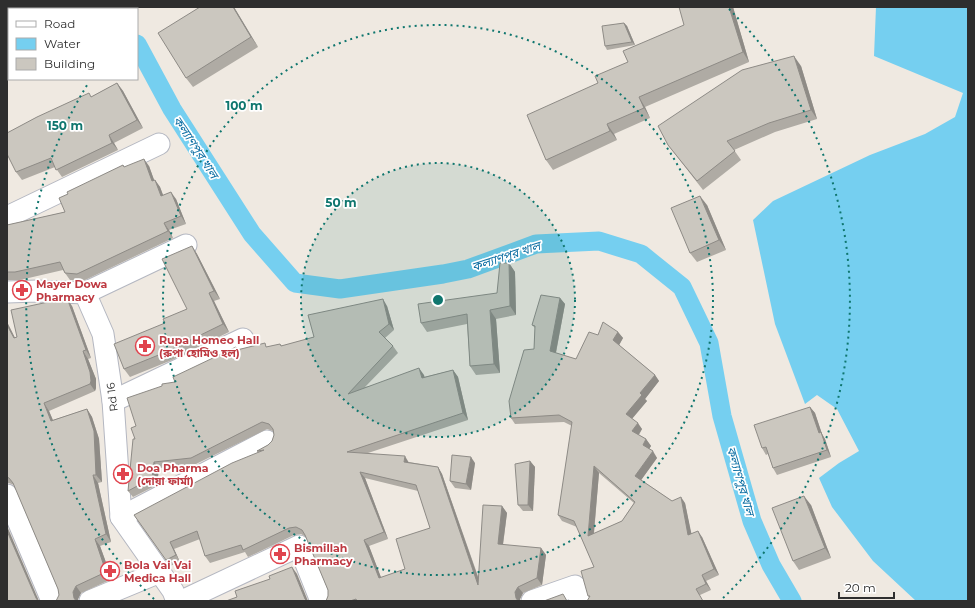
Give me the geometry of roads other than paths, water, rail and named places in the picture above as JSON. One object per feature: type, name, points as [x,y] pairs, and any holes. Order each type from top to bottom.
[{"type":"street","points":[[7,217],[159,144]]},
{"type":"street","points":[[7,292],[37,291],[85,293],[186,245]]},
{"type":"street","name":"Rd 16","points":[[85,293],[103,334],[113,401],[121,517]]},
{"type":"street","points":[[113,401],[243,339]]},
{"type":"street","points":[[177,601],[173,591],[121,517],[267,442]]},
{"type":"street","points":[[7,495],[52,601]]},
{"type":"street","points":[[182,601],[299,546],[321,601]]},
{"type":"street","points":[[90,601],[160,572]]},
{"type":"street","points":[[532,601],[575,586],[580,601]]},
{"type":"water","points":[[876,7],[968,7],[968,601],[916,601],[873,561],[832,507],[819,478],[839,463],[859,451],[837,409],[817,395],[805,404],[775,324],[753,220],[773,201],[870,155],[925,134],[955,117],[963,93],[874,56]]},
{"type":"waterway","name":"কল্যাণপুর খাল","points":[[138,46],[172,109],[252,234],[295,283],[340,289],[468,269],[536,244],[599,241],[641,254],[682,287],[709,343],[722,416],[752,521],[771,565],[792,601]]},
{"type":"place","name":"Mayer Dowa Pharmacy","points":[[22,290]]},
{"type":"place","name":"Rupa Homeo Hall (রুপা হোমিও হল)","points":[[145,346]]},
{"type":"place","name":"Doa Pharma (দোয়া ফার্মা)","points":[[123,474]]},
{"type":"place","name":"Bismillah Pharmacy","points":[[280,554]]},
{"type":"place","name":"Bola Vai Vai Medica Hall","points":[[110,571]]}]
